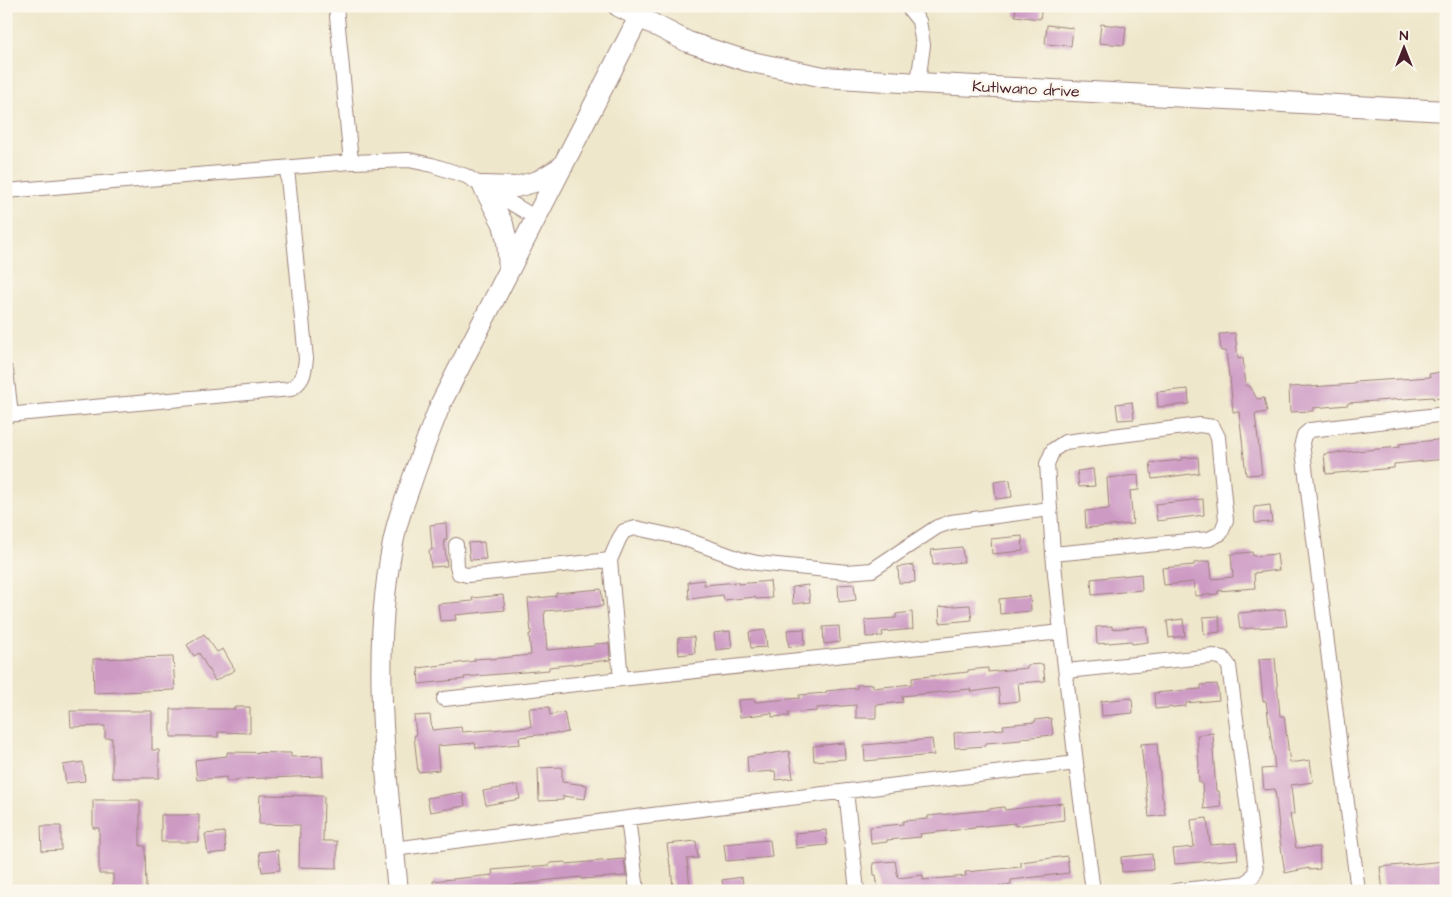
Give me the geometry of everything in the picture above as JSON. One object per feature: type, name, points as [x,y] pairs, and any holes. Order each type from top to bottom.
[{"type":"street","points":[[336,6],[351,162]]},
{"type":"street","name":"Kutlwano drive","points":[[618,6],[688,42],[747,61],[824,77],[1446,111]]},
{"type":"street","points":[[907,6],[920,21],[923,45],[918,83]]},
{"type":"street","points":[[398,891],[382,709],[381,642],[386,586],[398,524],[419,459],[441,403],[638,16]]},
{"type":"street","points":[[6,192],[351,162],[409,160],[466,176],[536,218]]},
{"type":"street","points":[[483,186],[516,187],[538,181],[562,166]]},
{"type":"street","points":[[6,371],[8,415],[291,389],[299,384],[304,375],[306,359],[287,168]]},
{"type":"street","points":[[483,186],[504,224],[509,271]]},
{"type":"street","points":[[1358,891],[1302,443],[1304,435],[1310,430],[1446,414]]},
{"type":"street","points":[[1053,554],[1209,539],[1221,533],[1226,520],[1218,438],[1213,427],[1200,425],[1065,442],[1053,450],[1047,464],[1053,554],[1061,632],[1093,891]]},
{"type":"street","points":[[621,679],[610,560],[624,531],[636,528],[682,538],[740,559],[757,563],[847,572],[872,570],[937,527],[951,522],[1050,509]]},
{"type":"street","points":[[456,546],[457,567],[460,573],[467,576],[610,560]]},
{"type":"street","points":[[444,699],[1061,632]]},
{"type":"street","points":[[1066,672],[1214,656],[1223,658],[1229,666],[1256,870],[1246,883],[1175,891]]},
{"type":"street","points":[[394,848],[1076,763]]},
{"type":"street","points":[[846,791],[857,891]]},
{"type":"street","points":[[628,818],[638,891]]},
{"type":"building","points":[[1016,6],[1042,6],[1040,19],[1015,16]]},
{"type":"building","points":[[1101,24],[1126,27],[1124,45],[1099,43]]},
{"type":"building","points":[[1047,25],[1073,28],[1071,46],[1045,44]]},
{"type":"building","points":[[1235,333],[1238,359],[1243,358],[1246,386],[1250,386],[1257,399],[1264,398],[1267,412],[1255,414],[1262,474],[1246,475],[1239,412],[1233,412],[1226,351],[1221,351],[1219,334]]},
{"type":"building","points":[[1446,371],[1446,397],[1348,403],[1348,405],[1313,408],[1313,411],[1290,412],[1289,387],[1355,384],[1355,382],[1430,377],[1429,374]]},
{"type":"building","points":[[1188,389],[1189,404],[1158,407],[1157,392]]},
{"type":"building","points":[[1132,402],[1134,419],[1118,420],[1116,404]]},
{"type":"building","points":[[1446,439],[1446,459],[1394,464],[1394,468],[1326,474],[1324,454],[1400,447],[1399,444]]},
{"type":"building","points":[[1198,457],[1199,473],[1152,479],[1150,463]]},
{"type":"building","points":[[1093,469],[1095,486],[1079,487],[1077,471]]},
{"type":"building","points":[[1138,475],[1139,490],[1130,491],[1133,524],[1086,528],[1085,511],[1109,509],[1107,478]]},
{"type":"building","points":[[1010,480],[1012,497],[996,499],[994,482]]},
{"type":"building","points":[[1203,499],[1204,515],[1157,521],[1155,504]]},
{"type":"building","points":[[1270,505],[1272,522],[1255,523],[1254,507]]},
{"type":"building","points":[[446,523],[447,540],[444,540],[447,566],[431,567],[429,550],[432,550],[430,525]]},
{"type":"building","points":[[1022,536],[1023,551],[992,554],[991,539]]},
{"type":"building","points":[[484,542],[486,559],[470,560],[468,543]]},
{"type":"building","points":[[962,547],[964,562],[933,565],[931,550]]},
{"type":"building","points":[[1252,552],[1253,556],[1277,554],[1279,570],[1254,573],[1255,588],[1218,591],[1218,594],[1195,596],[1194,582],[1164,585],[1162,568],[1194,565],[1194,563],[1210,561],[1212,579],[1233,577],[1231,554]]},
{"type":"building","points":[[914,565],[915,582],[899,583],[898,567]]},
{"type":"building","points":[[1141,574],[1142,590],[1092,595],[1091,579]]},
{"type":"building","points":[[704,580],[704,585],[770,581],[772,598],[756,599],[755,597],[724,600],[723,595],[689,599],[688,582]]},
{"type":"building","points":[[854,584],[856,600],[839,602],[838,585]]},
{"type":"building","points":[[808,585],[810,602],[793,604],[792,587]]},
{"type":"building","points":[[601,589],[603,606],[545,611],[547,650],[609,643],[610,660],[549,667],[549,670],[464,677],[465,679],[419,684],[418,668],[475,661],[474,659],[531,655],[528,599],[556,596],[556,593]]},
{"type":"building","points":[[503,595],[505,610],[455,615],[456,620],[440,621],[438,604],[473,601],[472,598]]},
{"type":"building","points":[[1030,596],[1031,611],[1000,614],[999,599]]},
{"type":"building","points":[[970,605],[972,620],[940,623],[939,607]]},
{"type":"building","points":[[1285,609],[1287,626],[1240,629],[1238,613]]},
{"type":"building","points":[[912,612],[913,629],[882,632],[883,636],[866,637],[865,620],[896,618],[896,614]]},
{"type":"building","points":[[1219,616],[1220,632],[1204,634],[1203,617]]},
{"type":"building","points":[[1183,619],[1185,636],[1169,638],[1167,621]]},
{"type":"building","points":[[839,626],[840,642],[824,644],[823,627]]},
{"type":"building","points":[[1112,626],[1112,629],[1146,626],[1148,642],[1132,644],[1131,641],[1097,644],[1096,627]]},
{"type":"building","points":[[804,629],[805,645],[789,647],[787,630]]},
{"type":"building","points":[[765,630],[767,647],[751,648],[749,632]]},
{"type":"building","points":[[730,631],[732,648],[716,650],[714,633]]},
{"type":"building","points":[[204,634],[217,652],[223,649],[235,670],[215,681],[199,653],[194,656],[187,645]]},
{"type":"building","points":[[694,637],[695,653],[679,655],[678,638]]},
{"type":"building","points":[[173,657],[175,690],[94,693],[93,659]]},
{"type":"building","points":[[1275,658],[1280,716],[1284,716],[1290,763],[1310,760],[1313,782],[1291,785],[1294,814],[1290,815],[1296,848],[1319,847],[1320,869],[1309,870],[1309,868],[1285,873],[1278,828],[1275,789],[1264,790],[1262,769],[1275,768],[1266,701],[1263,701],[1259,659]]},
{"type":"building","points":[[1043,664],[1045,681],[1018,683],[1020,701],[1000,703],[998,688],[971,692],[970,689],[902,696],[903,702],[876,705],[876,718],[856,718],[856,705],[817,708],[817,711],[788,713],[789,716],[772,717],[772,713],[740,717],[738,700],[754,699],[755,702],[800,698],[799,695],[857,688],[857,685],[873,684],[873,688],[912,684],[912,678],[988,668],[988,672],[1027,668],[1027,665]]},
{"type":"building","points":[[1217,684],[1219,700],[1186,703],[1186,706],[1155,709],[1154,693],[1201,689],[1201,685]]},
{"type":"building","points":[[1132,698],[1133,713],[1102,716],[1101,701]]},
{"type":"building","points":[[235,707],[250,707],[250,733],[218,732],[218,737],[171,737],[171,709],[235,709]]},
{"type":"building","points":[[549,707],[550,715],[564,712],[568,732],[519,737],[520,744],[476,748],[475,743],[437,746],[439,770],[418,772],[414,716],[430,715],[432,730],[461,727],[462,732],[531,727],[529,708]]},
{"type":"building","points":[[70,711],[152,711],[152,750],[159,750],[159,778],[112,778],[112,738],[105,738],[105,726],[71,727]]},
{"type":"building","points":[[1051,718],[1053,735],[986,743],[986,746],[955,748],[954,733],[1004,729],[1003,725],[1035,722],[1035,720]]},
{"type":"building","points":[[1213,733],[1216,791],[1219,791],[1221,807],[1204,809],[1202,783],[1199,783],[1197,735]]},
{"type":"building","points":[[932,739],[934,755],[865,761],[864,745]]},
{"type":"building","points":[[844,743],[845,759],[814,761],[813,746]]},
{"type":"building","points":[[1157,743],[1165,815],[1149,817],[1141,744]]},
{"type":"building","points":[[789,751],[793,778],[776,780],[775,771],[748,773],[747,757]]},
{"type":"building","points":[[227,752],[291,753],[291,757],[322,756],[323,776],[238,779],[238,781],[226,781],[226,777],[197,780],[195,760],[227,756]]},
{"type":"building","points":[[83,762],[85,781],[66,783],[63,765]]},
{"type":"building","points":[[562,767],[562,782],[587,785],[585,799],[563,796],[563,800],[539,801],[538,768]]},
{"type":"building","points":[[518,785],[520,799],[486,805],[483,791]]},
{"type":"building","points":[[463,792],[465,806],[430,812],[427,798]]},
{"type":"building","points":[[260,795],[324,796],[323,841],[337,841],[337,868],[299,867],[300,825],[259,824]]},
{"type":"building","points":[[93,800],[140,800],[140,846],[145,846],[146,891],[113,891],[113,874],[99,874],[99,828],[93,828]]},
{"type":"building","points":[[1063,803],[1064,820],[1015,826],[1015,823],[975,827],[920,834],[921,837],[887,840],[887,842],[871,844],[870,827],[903,824],[903,821],[928,819],[928,816],[1004,807],[1005,810]]},
{"type":"building","points":[[161,815],[199,815],[199,842],[161,842]]},
{"type":"building","points":[[1207,818],[1210,845],[1236,843],[1238,859],[1175,864],[1173,849],[1194,847],[1191,820]]},
{"type":"building","points":[[41,826],[61,826],[61,850],[42,851]]},
{"type":"building","points":[[826,830],[827,845],[796,848],[795,833]]},
{"type":"building","points":[[224,832],[226,852],[208,854],[205,834]]},
{"type":"building","points":[[770,840],[772,857],[726,861],[724,844]]},
{"type":"building","points":[[696,841],[698,858],[687,859],[690,887],[673,888],[667,844]]},
{"type":"building","points":[[278,850],[280,870],[262,872],[259,852]]},
{"type":"building","points":[[1152,854],[1153,870],[1122,872],[1121,857]]},
{"type":"building","points":[[1067,856],[1069,873],[1011,880],[1011,885],[954,891],[878,891],[873,863],[895,861],[898,878],[923,875],[923,880],[966,876],[965,872],[1021,867],[1021,862]]},
{"type":"building","points":[[624,859],[626,876],[581,879],[581,877],[541,881],[482,888],[482,891],[434,891],[433,881],[493,875],[492,870],[550,865],[550,863],[566,862],[566,864]]},
{"type":"building","points":[[1446,861],[1446,891],[1383,891],[1380,867]]},
{"type":"building","points":[[742,877],[744,891],[724,891],[722,880]]}]
